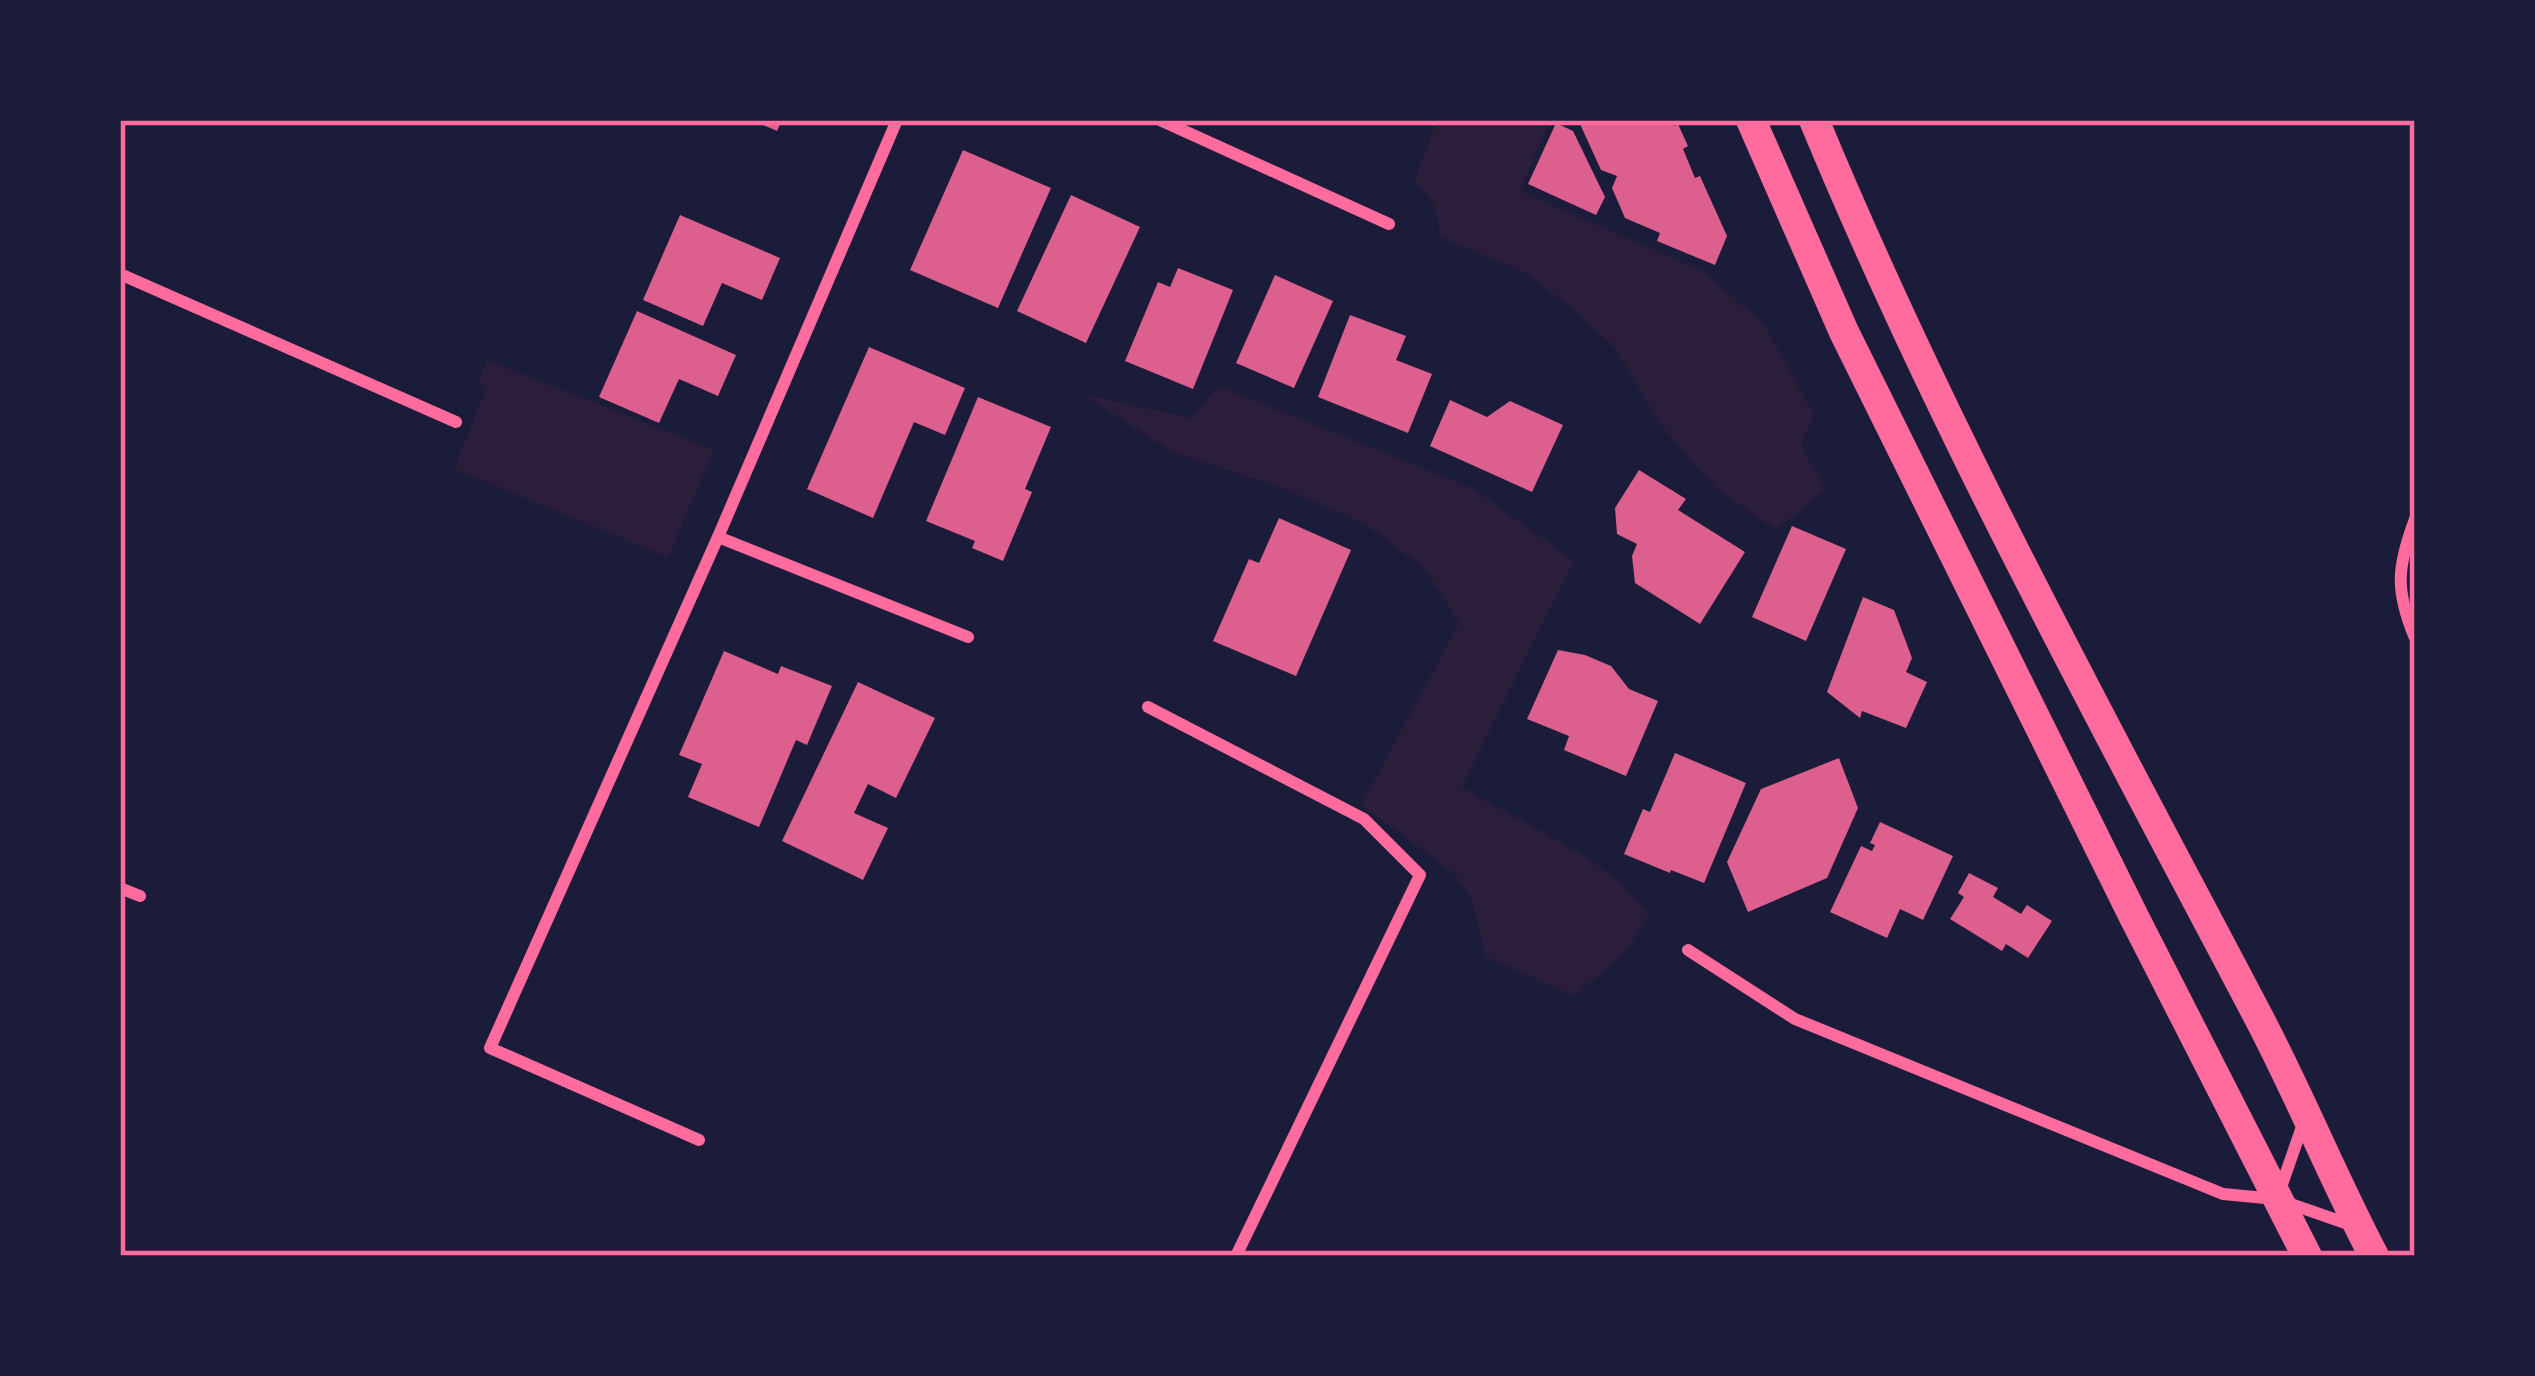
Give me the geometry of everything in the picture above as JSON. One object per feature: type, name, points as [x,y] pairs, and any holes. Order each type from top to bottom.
[{"type":"main road","points":[[1750,120],[1844,332],[2307,1256]]},
{"type":"main road","points":[[1814,120],[1948,417],[2307,1112],[2367,1242]]},
{"type":"street","points":[[699,1139],[490,1048],[897,120]]},
{"type":"street","points":[[1160,120],[1389,224]]},
{"type":"street","points":[[120,274],[455,422]]},
{"type":"street","points":[[2415,519],[2399,578],[2403,609],[2415,638]]},
{"type":"street","points":[[718,537],[968,637]]},
{"type":"street","points":[[1148,707],[1364,819],[1420,875],[1237,1256]]},
{"type":"street","points":[[120,888],[140,896]]},
{"type":"street","points":[[1688,950],[1795,1019],[2223,1194],[2276,1199],[2367,1242]]},
{"type":"street","points":[[2276,1199],[2307,1112]]},
{"type":"shaded area","points":[[1437,120],[1550,120],[1520,191],[1703,271],[1765,325],[1814,415],[1801,446],[1826,490],[1776,530],[1716,488],[1661,425],[1615,348],[1577,311],[1520,270],[1440,237],[1434,206],[1414,182]]},
{"type":"shaded area","points":[[487,360],[714,450],[668,557],[454,469],[487,386],[478,383]]},
{"type":"shaded area","points":[[1219,386],[1474,489],[1574,561],[1462,787],[1586,858],[1649,914],[1627,950],[1575,996],[1486,957],[1470,895],[1454,873],[1361,805],[1459,623],[1425,569],[1365,524],[1283,488],[1172,452],[1085,395],[1192,418]]},
{"type":"building","points":[[752,120],[782,120],[777,131]]},
{"type":"building","points":[[1571,120],[1671,120],[1674,126],[1678,124],[1695,178],[1700,176],[1727,236],[1715,265],[1657,241],[1660,233],[1625,218],[1612,188],[1617,176],[1601,170],[1580,124]]},
{"type":"building","points":[[1556,123],[1573,131],[1605,197],[1596,215],[1528,184]]},
{"type":"building","points":[[963,150],[1051,188],[998,308],[910,270]]},
{"type":"building","points":[[1071,195],[1140,227],[1086,343],[1017,311]]},
{"type":"building","points":[[680,215],[780,258],[762,300],[722,283],[703,326],[643,300]]},
{"type":"building","points":[[1178,268],[1233,290],[1193,389],[1125,361],[1158,282],[1170,287]]},
{"type":"building","points":[[1275,275],[1333,301],[1294,388],[1236,363]]},
{"type":"building","points":[[637,311],[736,355],[718,396],[679,379],[659,423],[599,397]]},
{"type":"building","points":[[1350,315],[1406,336],[1396,360],[1432,374],[1408,433],[1318,397]]},
{"type":"building","points":[[869,347],[965,388],[945,435],[914,422],[873,518],[807,489]]},
{"type":"building","points":[[978,397],[1051,427],[1025,489],[1032,492],[1003,561],[972,548],[975,541],[926,521]]},
{"type":"building","points":[[1450,400],[1487,417],[1510,401],[1563,425],[1532,492],[1430,446]]},
{"type":"building","points":[[1639,470],[1686,499],[1678,510],[1745,552],[1700,624],[1635,583],[1632,556],[1637,544],[1617,534],[1615,508]]},
{"type":"building","points":[[1279,518],[1351,550],[1296,676],[1213,641],[1249,559],[1259,563]]},
{"type":"building","points":[[1792,526],[1846,549],[1806,641],[1752,617]]},
{"type":"building","points":[[1863,597],[1894,610],[1912,658],[1906,672],[1927,682],[1906,728],[1862,711],[1860,718],[1827,692]]},
{"type":"building","points":[[1558,650],[1611,666],[1629,689],[1658,701],[1626,776],[1564,750],[1569,736],[1527,719]]},
{"type":"building","points":[[724,651],[778,674],[781,666],[832,686],[807,745],[796,740],[759,827],[688,797],[702,764],[679,755]]},
{"type":"building","points":[[858,682],[935,718],[896,798],[868,784],[854,813],[888,828],[863,880],[782,841]]},
{"type":"building","points":[[1675,753],[1746,783],[1704,883],[1624,854],[1643,809],[1650,812]]},
{"type":"building","points":[[1839,758],[1858,808],[1827,878],[1748,912],[1727,862],[1761,789]]},
{"type":"building","points":[[1880,822],[1953,856],[1923,920],[1900,909],[1887,938],[1830,912],[1861,846],[1872,851],[1875,845],[1870,843]]},
{"type":"building","points":[[1969,873],[1998,888],[1993,897],[2021,914],[2027,905],[2052,921],[2028,958],[2006,944],[2002,951],[1950,919],[1964,897],[1958,893]]}]
